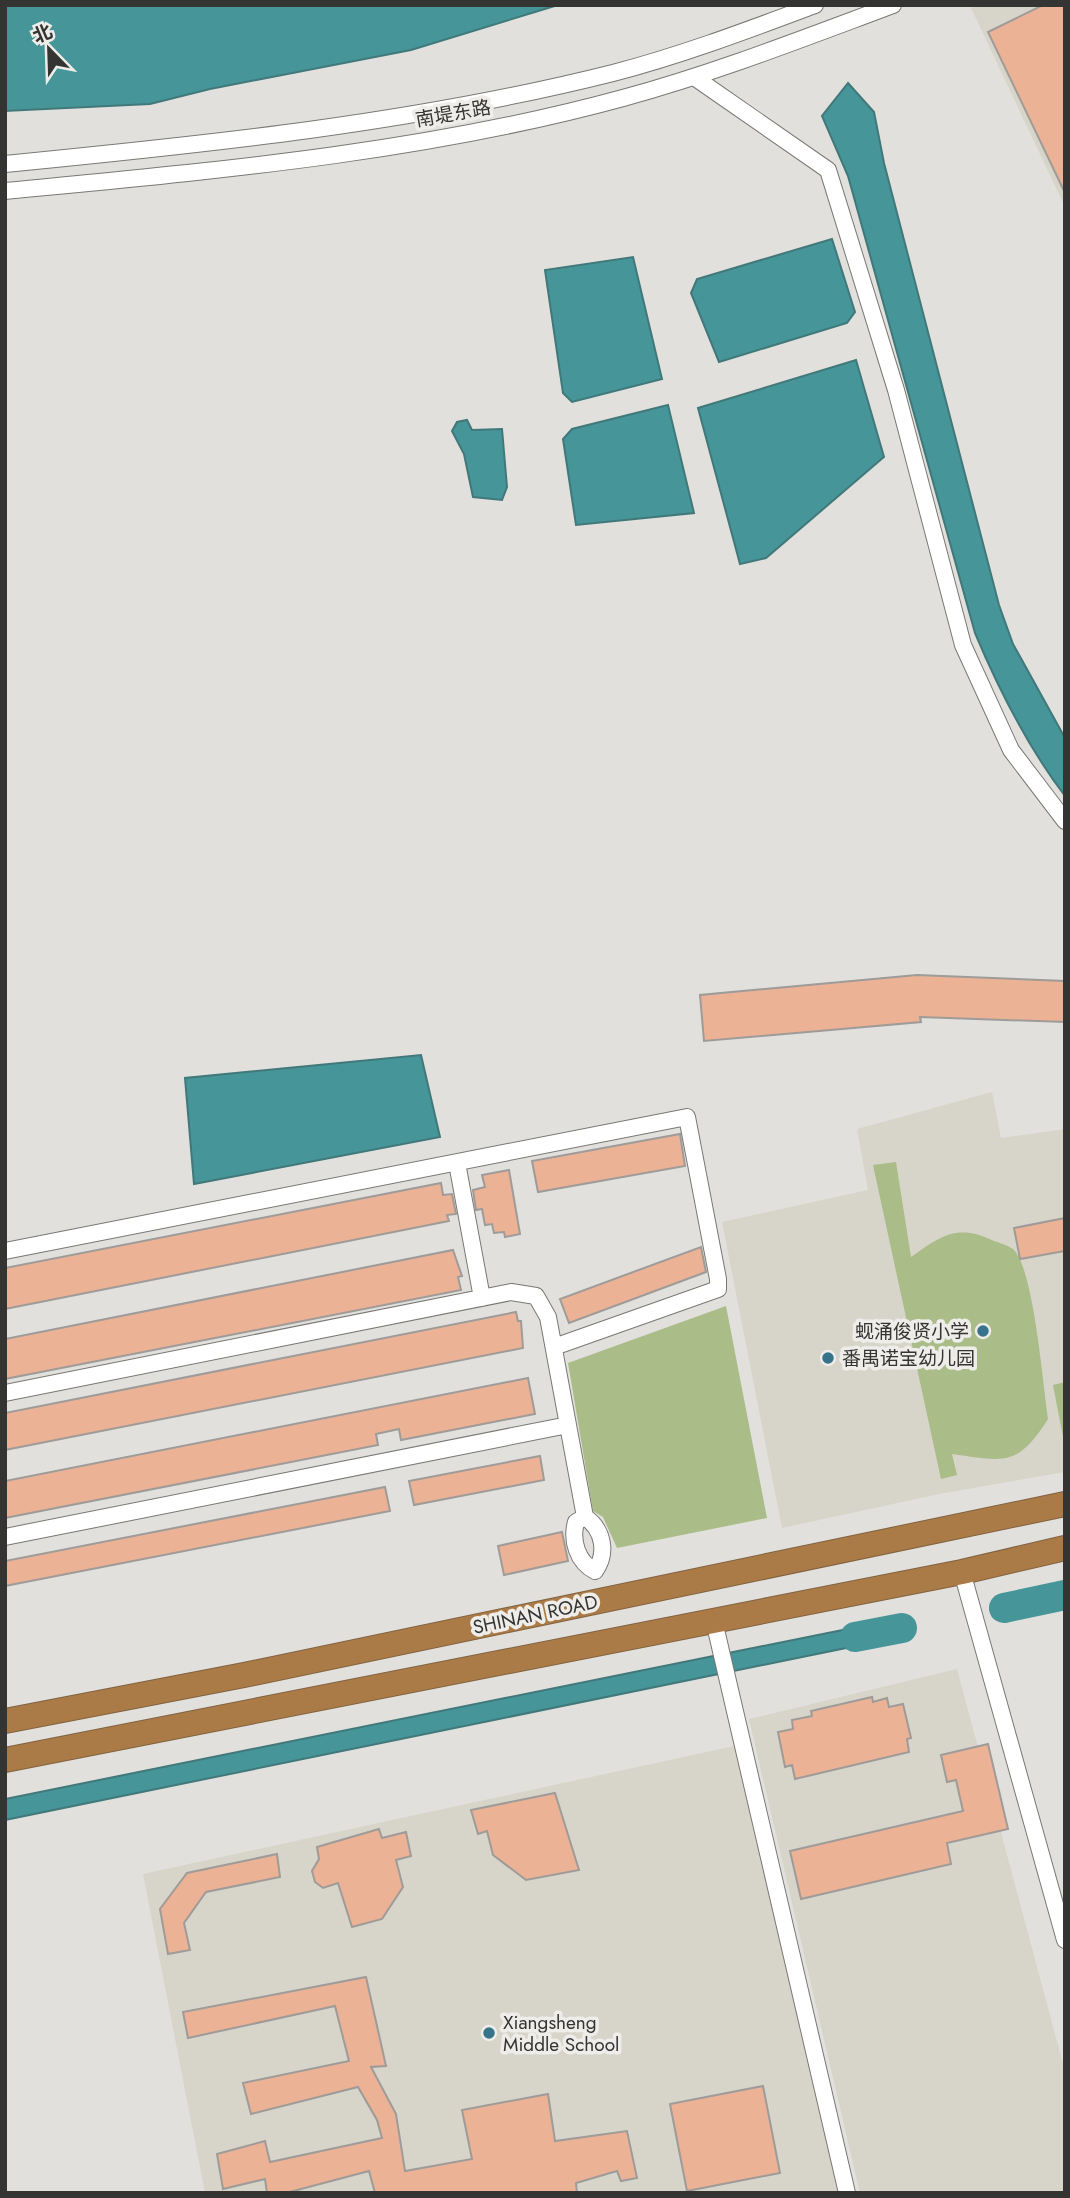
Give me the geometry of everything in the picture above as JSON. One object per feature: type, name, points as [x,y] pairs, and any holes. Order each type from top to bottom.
[{"type":"highway","name":"SHINAN ROAD","points":[[5,1721],[257,1672],[1065,1504]]},
{"type":"highway","name":"SHINAN ROAD","points":[[5,1760],[962,1572],[1065,1548]]},
{"type":"street","name":"南堤东路","points":[[5,164],[193,145],[356,124],[489,100],[615,72],[700,47],[815,5]]},
{"type":"street","name":"南堤东路","points":[[5,191],[196,172],[428,140],[524,122],[622,99],[694,77],[893,5]]},
{"type":"street","points":[[694,77],[828,170],[896,390],[963,645],[1012,750],[1065,821]]},
{"type":"street","points":[[5,1251],[687,1117],[718,1289],[554,1347]]},
{"type":"street","points":[[457,1163],[482,1298]]},
{"type":"street","points":[[5,1393],[511,1292],[536,1296],[548,1317],[585,1517],[597,1528],[603,1549],[594,1571],[601,1601]]},
{"type":"street","points":[[5,1537],[568,1425]]},
{"type":"street","points":[[585,1517],[576,1522],[575,1544],[586,1566],[594,1571]]},
{"type":"street","points":[[962,1572],[1065,1940]]},
{"type":"street","points":[[714,1621],[847,2193]]},
{"type":"shaded area","points":[[977,5],[1065,5],[1065,207],[971,8]]},
{"type":"shaded area","points":[[992,1092],[1001,1138],[1065,1129],[1065,1472],[939,1494],[782,1528],[722,1222],[868,1190],[857,1129]]},
{"type":"shaded area","points":[[957,1669],[1065,2071],[1065,2193],[860,2193],[749,1719]]},
{"type":"shaded area","name":"Xiangsheng Middle School","points":[[739,1745],[841,2193],[205,2193],[143,1874]]},
{"type":"green space","points":[[896,1162],[911,1257],[941,1238],[959,1233],[981,1236],[1010,1247],[1021,1262],[1037,1330],[1048,1419],[1027,1446],[1008,1458],[952,1454],[957,1475],[941,1479],[873,1165]]},
{"type":"green space","points":[[726,1306],[767,1518],[617,1548],[603,1517],[593,1511],[568,1363]]},
{"type":"green space","points":[[1065,1382],[1065,1447],[1053,1385]]},
{"type":"water","points":[[5,5],[558,5],[411,50],[210,89],[150,104],[5,111]]},
{"type":"water","points":[[848,83],[874,112],[884,163],[999,605],[1013,644],[1065,738],[1065,796],[1015,717],[975,633],[848,176],[822,116]]},
{"type":"water","points":[[832,239],[855,312],[847,323],[719,362],[691,293],[697,279]]},
{"type":"water","points":[[633,257],[662,379],[572,402],[563,393],[545,270]]},
{"type":"water","points":[[856,360],[884,457],[766,558],[740,564],[698,408]]},
{"type":"water","points":[[668,405],[694,513],[576,525],[563,439],[572,429]]},
{"type":"water","points":[[467,420],[472,430],[502,429],[507,487],[502,500],[473,497],[464,454],[452,431],[457,422]]},
{"type":"water","points":[[421,1055],[440,1137],[194,1184],[185,1078]]},
{"type":"water","points":[[1065,1585],[1065,1603],[1021,1612],[1012,1606],[1019,1594]]},
{"type":"water","points":[[877,1623],[893,1630],[885,1640],[5,1820],[5,1799]]},
{"type":"building","points":[[1043,5],[1065,5],[1065,193],[988,32]]},
{"type":"building","points":[[917,975],[1065,981],[1065,1022],[920,1017],[921,1022],[704,1041],[700,995]]},
{"type":"building","points":[[680,1134],[685,1166],[538,1192],[532,1161]]},
{"type":"building","points":[[509,1170],[520,1234],[505,1237],[504,1232],[494,1233],[492,1224],[485,1225],[482,1209],[476,1210],[473,1190],[485,1187],[482,1175]]},
{"type":"building","points":[[441,1183],[443,1195],[452,1194],[456,1214],[447,1215],[449,1221],[5,1309],[5,1268]]},
{"type":"building","points":[[1065,1218],[1065,1251],[1020,1259],[1014,1228]]},
{"type":"building","points":[[701,1247],[706,1272],[569,1323],[560,1299]]},
{"type":"building","points":[[453,1250],[462,1276],[458,1277],[461,1290],[5,1379],[5,1339]]},
{"type":"building","points":[[516,1312],[518,1321],[521,1321],[523,1348],[5,1450],[5,1413]]},
{"type":"building","points":[[528,1378],[535,1414],[401,1440],[399,1429],[376,1434],[378,1445],[5,1518],[5,1481]]},
{"type":"building","points":[[540,1456],[544,1480],[414,1505],[409,1481]]},
{"type":"building","points":[[385,1487],[390,1511],[5,1586],[5,1561]]},
{"type":"building","points":[[562,1532],[568,1561],[504,1575],[498,1546]]},
{"type":"building","points":[[872,1697],[873,1702],[887,1698],[889,1707],[903,1704],[911,1738],[907,1739],[909,1752],[795,1779],[792,1765],[785,1767],[778,1732],[793,1729],[792,1720],[812,1716],[811,1711]]},
{"type":"building","points":[[988,1744],[1008,1829],[947,1843],[951,1864],[801,1899],[790,1851],[963,1811],[956,1780],[947,1782],[941,1755]]},
{"type":"building","points":[[555,1793],[579,1870],[526,1880],[493,1855],[487,1831],[478,1834],[471,1810]]},
{"type":"building","points":[[379,1829],[382,1838],[406,1832],[411,1856],[396,1860],[403,1887],[382,1919],[352,1927],[338,1883],[323,1888],[315,1882],[312,1871],[319,1859],[317,1847]]},
{"type":"building","points":[[277,1854],[280,1877],[206,1892],[184,1923],[190,1950],[168,1954],[160,1909],[187,1873]]},
{"type":"building","points":[[366,1977],[386,2066],[371,2067],[396,2114],[405,2171],[472,2159],[462,2110],[548,2094],[555,2141],[627,2131],[637,2178],[621,2181],[617,2171],[576,2183],[577,2193],[375,2193],[369,2171],[286,2193],[267,2193],[265,2179],[223,2189],[217,2154],[265,2141],[270,2162],[382,2138],[377,2120],[358,2087],[251,2114],[243,2083],[349,2061],[335,2006],[188,2038],[183,2012]]},
{"type":"building","points":[[763,2086],[780,2173],[687,2191],[670,2104]]},
{"type":"waterway","points":[[1004,1608],[1065,1595]]},
{"type":"waterway","points":[[855,1637],[902,1628]]},
{"type":"place","name":"蚬涌俊贤小学","points":[[983,1331]]},
{"type":"place","name":"番禺诺宝幼儿园","points":[[828,1358]]},
{"type":"place","name":"Xiangsheng Middle School","points":[[489,2033]]}]
